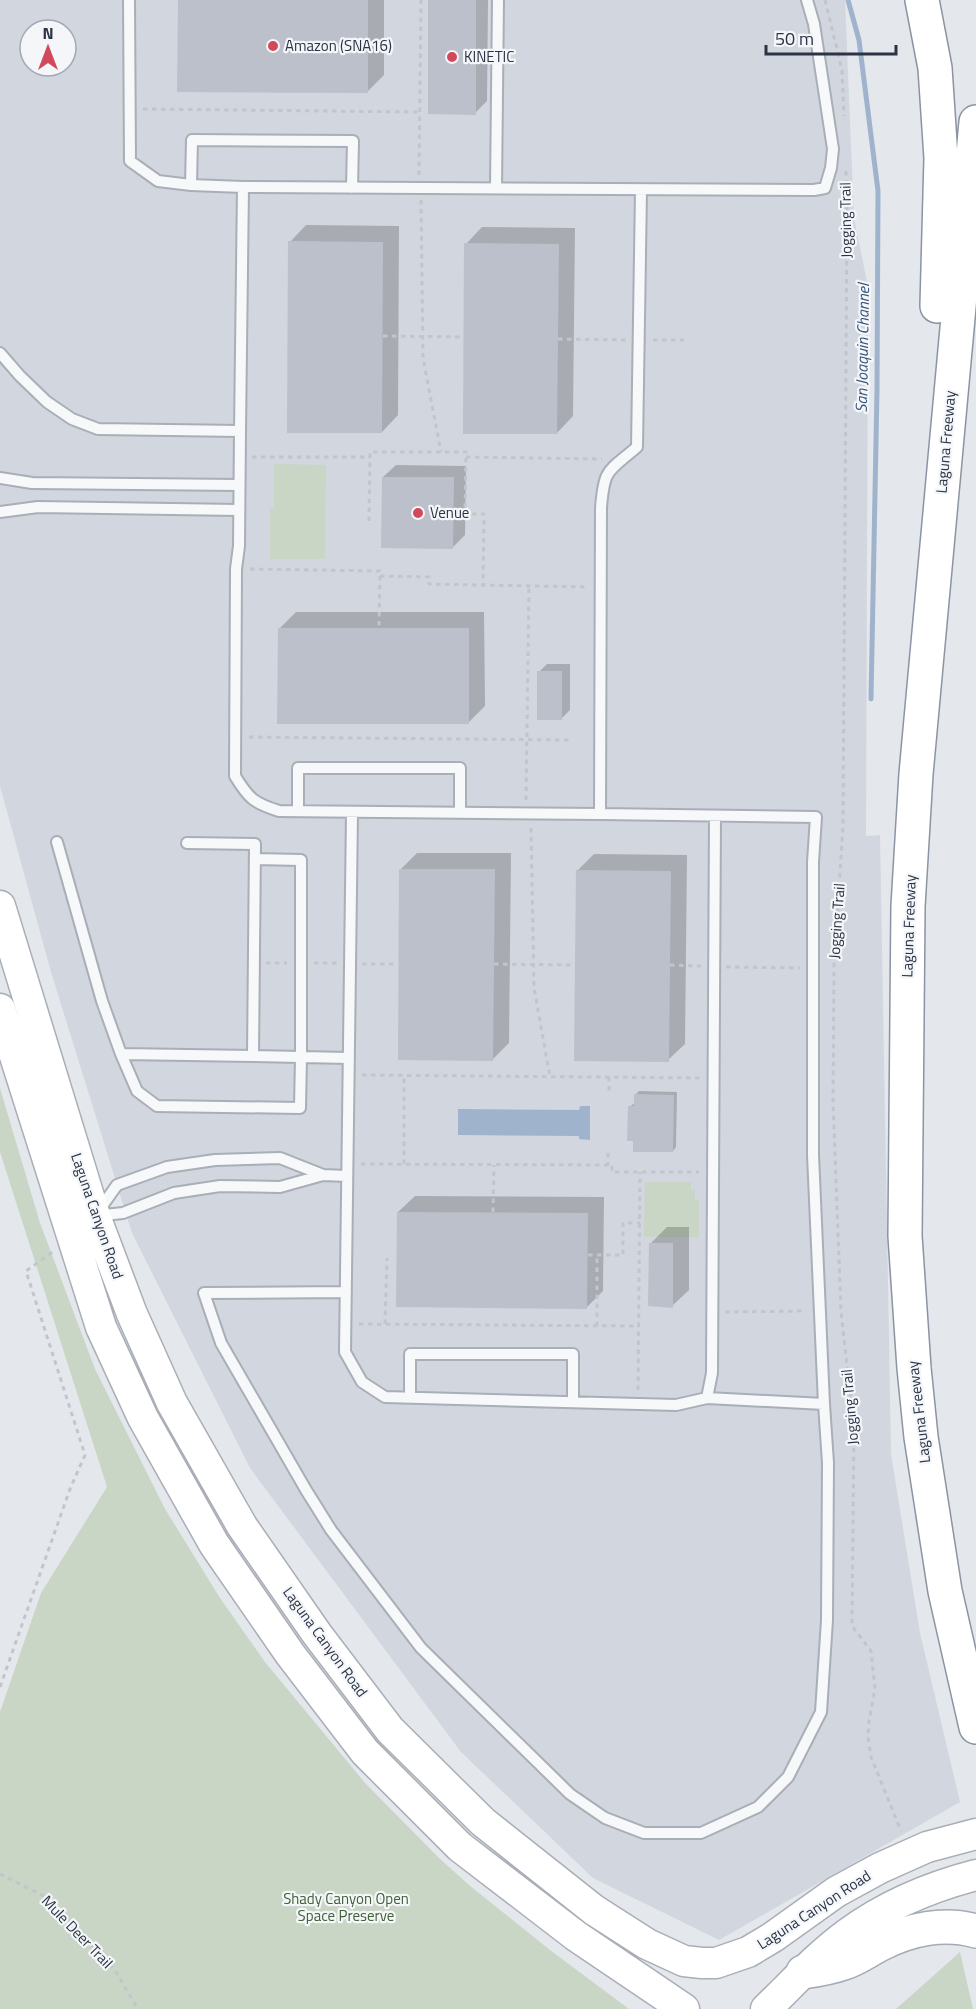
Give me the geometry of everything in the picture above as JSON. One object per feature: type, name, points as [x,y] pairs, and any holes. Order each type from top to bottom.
[{"type":"main road","points":[[922,0],[935,68],[941,158],[931,431],[938,532]]},
{"type":"main road","name":"Laguna Freeway","points":[[976,122],[916,774],[908,906],[905,1236],[921,1437],[945,1591],[976,1727]]},
{"type":"main road","name":"Laguna Canyon Road","points":[[0,906],[95,1216],[132,1314],[172,1403],[242,1526],[317,1634],[390,1730],[483,1822],[594,1910],[646,1944],[684,1961],[716,1963],[748,1952],[836,1892],[880,1868],[927,1847],[976,1834]]},
{"type":"main road","name":"Laguna Canyon Road","points":[[0,1009],[106,1337],[143,1418],[214,1544],[290,1654],[365,1752],[460,1847],[576,1936],[684,2009]]},
{"type":"main road","points":[[74,1238],[95,1216]]},
{"type":"main road","points":[[766,2009],[845,1935],[871,1917],[935,1888],[976,1875]]},
{"type":"main road","points":[[803,1972],[847,1963],[884,1942],[907,1934],[944,1926],[976,1931]]},
{"type":"lane","points":[[129,0],[130,161],[158,181],[243,187],[814,190],[825,188],[831,168],[832,149],[814,24],[807,0]]},
{"type":"lane","points":[[496,188],[498,0]]},
{"type":"lane","points":[[191,185],[192,140],[353,141],[352,188]]},
{"type":"lane","points":[[243,187],[235,737],[236,776],[243,790],[256,804],[279,811],[816,818],[813,862],[813,1155],[828,1463],[827,1620],[821,1712],[788,1777],[758,1807],[701,1833],[644,1833],[604,1818],[570,1794],[421,1648],[331,1530],[306,1490],[221,1343],[204,1293],[346,1292]]},
{"type":"lane","points":[[600,814],[603,480],[608,472],[637,447],[641,190]]},
{"type":"lane","points":[[0,353],[47,402],[72,419],[98,429],[240,431]]},
{"type":"lane","points":[[0,478],[32,483],[239,485]]},
{"type":"lane","points":[[0,512],[38,507],[239,510]]},
{"type":"lane","points":[[298,811],[298,768],[460,768],[460,813]]},
{"type":"lane","points":[[352,812],[345,1353],[362,1382],[385,1397],[676,1405],[707,1398],[824,1404]]},
{"type":"lane","points":[[707,1398],[712,1373],[713,1314],[715,816]]},
{"type":"lane","points":[[57,842],[102,1001],[136,1091],[157,1106],[300,1108],[301,860],[255,859]]},
{"type":"lane","points":[[187,843],[255,844],[253,1056]]},
{"type":"lane","points":[[122,1054],[349,1058]]},
{"type":"lane","points":[[95,1216],[117,1185],[166,1167],[215,1160],[280,1158],[323,1175]]},
{"type":"lane","points":[[95,1216],[123,1213],[174,1193],[220,1186],[280,1187],[323,1175],[347,1176]]},
{"type":"lane","points":[[410,1398],[410,1354],[573,1354],[573,1402]]},
{"type":"path","points":[[421,0],[420,187],[423,358],[441,452]]},
{"type":"path","points":[[825,0],[842,70],[844,117]]},
{"type":"path","points":[[129,109],[420,112]]},
{"type":"path","name":"Jogging Trail","points":[[846,165],[843,815],[834,965],[834,1112],[841,1312],[854,1428],[852,1626],[871,1652],[875,1689],[868,1737],[871,1757],[901,1831]]},
{"type":"path","points":[[383,336],[464,337]]},
{"type":"path","points":[[558,339],[684,340]]},
{"type":"path","points":[[369,521],[370,452],[466,452],[465,514],[484,514],[483,586]]},
{"type":"path","points":[[239,457],[370,457]]},
{"type":"path","points":[[466,457],[623,459]]},
{"type":"path","points":[[236,569],[380,571],[379,628]]},
{"type":"path","points":[[380,576],[429,577],[429,584],[601,587]]},
{"type":"path","points":[[529,586],[527,739],[534,988],[549,1077]]},
{"type":"path","points":[[235,737],[571,740]]},
{"type":"path","points":[[255,963],[398,964]]},
{"type":"path","points":[[494,964],[575,964]]},
{"type":"path","points":[[670,965],[813,968]]},
{"type":"path","points":[[348,1075],[714,1078]]},
{"type":"path","points":[[404,1076],[404,1164]]},
{"type":"path","points":[[609,1077],[609,1094]]},
{"type":"path","points":[[608,1153],[608,1165]]},
{"type":"path","points":[[347,1164],[612,1165],[612,1172],[713,1172]]},
{"type":"path","points":[[493,1212],[494,1165]]},
{"type":"path","points":[[638,1404],[640,1172]]},
{"type":"path","points":[[588,1255],[623,1255],[623,1223],[640,1223]]},
{"type":"path","points":[[0,1687],[70,1489],[85,1455],[26,1271],[74,1238]]},
{"type":"path","points":[[597,1255],[597,1326]]},
{"type":"path","points":[[385,1324],[387,1258]]},
{"type":"path","points":[[713,1314],[727,1311],[820,1311]]},
{"type":"path","points":[[345,1324],[639,1326]]},
{"type":"path","name":"Mule Deer Trail","points":[[0,1874],[48,1898],[116,1972],[138,2009]]},
{"type":"shaded area","points":[[0,0],[845,0],[854,218],[868,287],[866,836],[880,835],[891,1454],[920,1633],[960,1802],[719,1940],[593,1878],[461,1752],[250,1468],[132,1233],[51,972],[0,786]]},
{"type":"green space","points":[[274,464],[326,465],[325,559],[270,559],[270,508],[274,508]]},
{"type":"green space","name":"Shady Canyon Open Space Preserve","points":[[0,1088],[40,1223],[95,1369],[165,1509],[220,1598],[265,1662],[365,1783],[439,1858],[550,1950],[629,2009],[0,2009],[0,1712],[41,1593],[107,1487],[0,1152]]},
{"type":"green space","points":[[645,1182],[691,1182],[691,1190],[695,1190],[695,1200],[699,1200],[699,1237],[644,1237]]},
{"type":"green space","points":[[960,1952],[973,2009],[896,2009]]},
{"type":"water","points":[[580,1106],[590,1106],[590,1140],[579,1139],[579,1136],[458,1135],[458,1109],[579,1110]]},
{"type":"building","name":"Amazon (SNA16)","points":[[178,0],[368,0],[368,93],[177,92]]},
{"type":"building","name":"KINETIC","points":[[428,0],[476,0],[476,115],[428,114]]},
{"type":"building","points":[[288,241],[383,242],[382,433],[287,433]]},
{"type":"building","points":[[464,243],[559,244],[557,434],[463,434]]},
{"type":"building","name":"Venue","points":[[382,477],[454,477],[453,549],[381,548]]},
{"type":"building","points":[[278,628],[469,628],[469,724],[277,724]]},
{"type":"building","points":[[537,671],[562,671],[562,720],[537,720]]},
{"type":"building","points":[[399,869],[495,869],[493,1061],[398,1060]]},
{"type":"building","points":[[576,870],[671,871],[669,1062],[574,1061]]},
{"type":"building","points":[[634,1094],[674,1095],[673,1152],[633,1152],[633,1141],[627,1141],[628,1106],[634,1106]]},
{"type":"building","points":[[397,1212],[588,1213],[587,1309],[396,1307]]},
{"type":"building","points":[[649,1243],[673,1243],[673,1308],[648,1306]]},
{"type":"waterway","name":"San Joaquin Channel","points":[[848,0],[859,40],[878,191],[871,699]]},
{"type":"place","name":"Amazon (SNA16)","points":[[273,46]]},
{"type":"place","name":"KINETIC","points":[[452,57]]},
{"type":"place","name":"Venue","points":[[418,513]]}]
